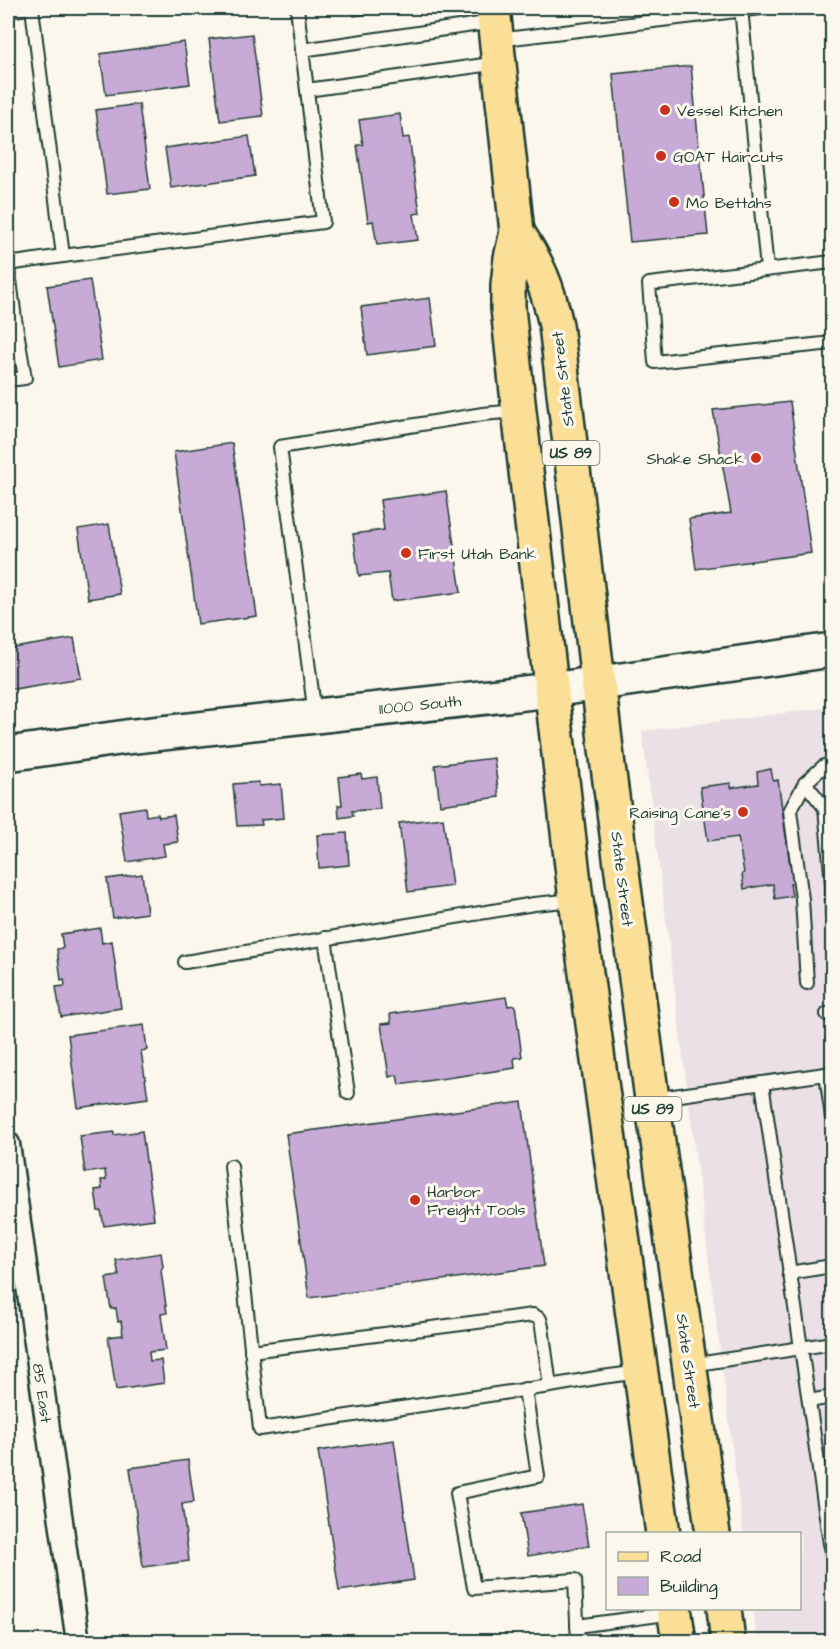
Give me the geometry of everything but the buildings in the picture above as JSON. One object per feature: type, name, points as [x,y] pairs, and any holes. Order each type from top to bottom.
[{"type":"main road","name":"State Street","points":[[495,33],[517,232],[510,267],[508,308],[519,411],[576,900],[663,1532]]},
{"type":"main road","name":"State Street","points":[[517,232],[542,276],[551,300],[556,325],[598,683],[652,1099],[713,1532]]},
{"type":"main road","points":[[724,1610],[728,1641]]},
{"type":"street","name":"11000 South","points":[[8,754],[126,737],[551,690],[832,650]]},
{"type":"street","name":"85 East","points":[[8,1144],[13,1218],[78,1641]]},
{"type":"lane","points":[[8,11],[27,8]]},
{"type":"lane","points":[[32,8],[63,256]]},
{"type":"lane","points":[[8,380],[26,378],[8,264],[323,222],[297,8]]},
{"type":"lane","points":[[302,50],[761,8]]},
{"type":"lane","points":[[741,9],[767,269]]},
{"type":"lane","points":[[307,90],[495,33]]},
{"type":"lane","points":[[832,262],[648,284],[655,362],[832,343]]},
{"type":"lane","points":[[315,716],[280,447],[483,414],[519,411]]},
{"type":"lane","points":[[807,983],[802,899],[790,811],[805,783],[824,766],[832,764]]},
{"type":"lane","points":[[805,783],[825,808],[832,884],[832,914]]},
{"type":"lane","points":[[184,962],[534,904],[576,900]]},
{"type":"lane","points":[[325,938],[348,1093]]},
{"type":"lane","points":[[652,1099],[829,1074],[832,1118]]},
{"type":"lane","points":[[762,1083],[832,1556]]},
{"type":"lane","points":[[231,1166],[260,1429],[641,1372]]},
{"type":"lane","points":[[789,1273],[832,1266]]},
{"type":"lane","points":[[251,1351],[533,1315],[540,1319],[542,1327],[550,1386]]},
{"type":"lane","points":[[689,1365],[832,1343]]},
{"type":"lane","points":[[525,1389],[538,1476],[457,1493],[474,1588],[575,1580],[578,1641]]},
{"type":"lane","points":[[809,1401],[832,1397]]},
{"type":"lane","points":[[577,1626],[676,1621]]},
{"type":"shaded area","points":[[832,707],[832,1641],[757,1641],[753,1610],[801,1610],[801,1532],[743,1532],[642,731]]},
{"type":"place","name":"Vessel Kitchen","points":[[665,110]]},
{"type":"place","name":"GOAT Haircuts","points":[[661,156]]},
{"type":"place","name":"Mo Bettahs","points":[[674,202]]},
{"type":"place","name":"Shake Shack","points":[[756,458]]},
{"type":"place","name":"First Utah Bank","points":[[406,553]]},
{"type":"place","name":"Raising Cane's","points":[[743,812]]},
{"type":"place","name":"Harbor Freight Tools","points":[[415,1200]]}]
